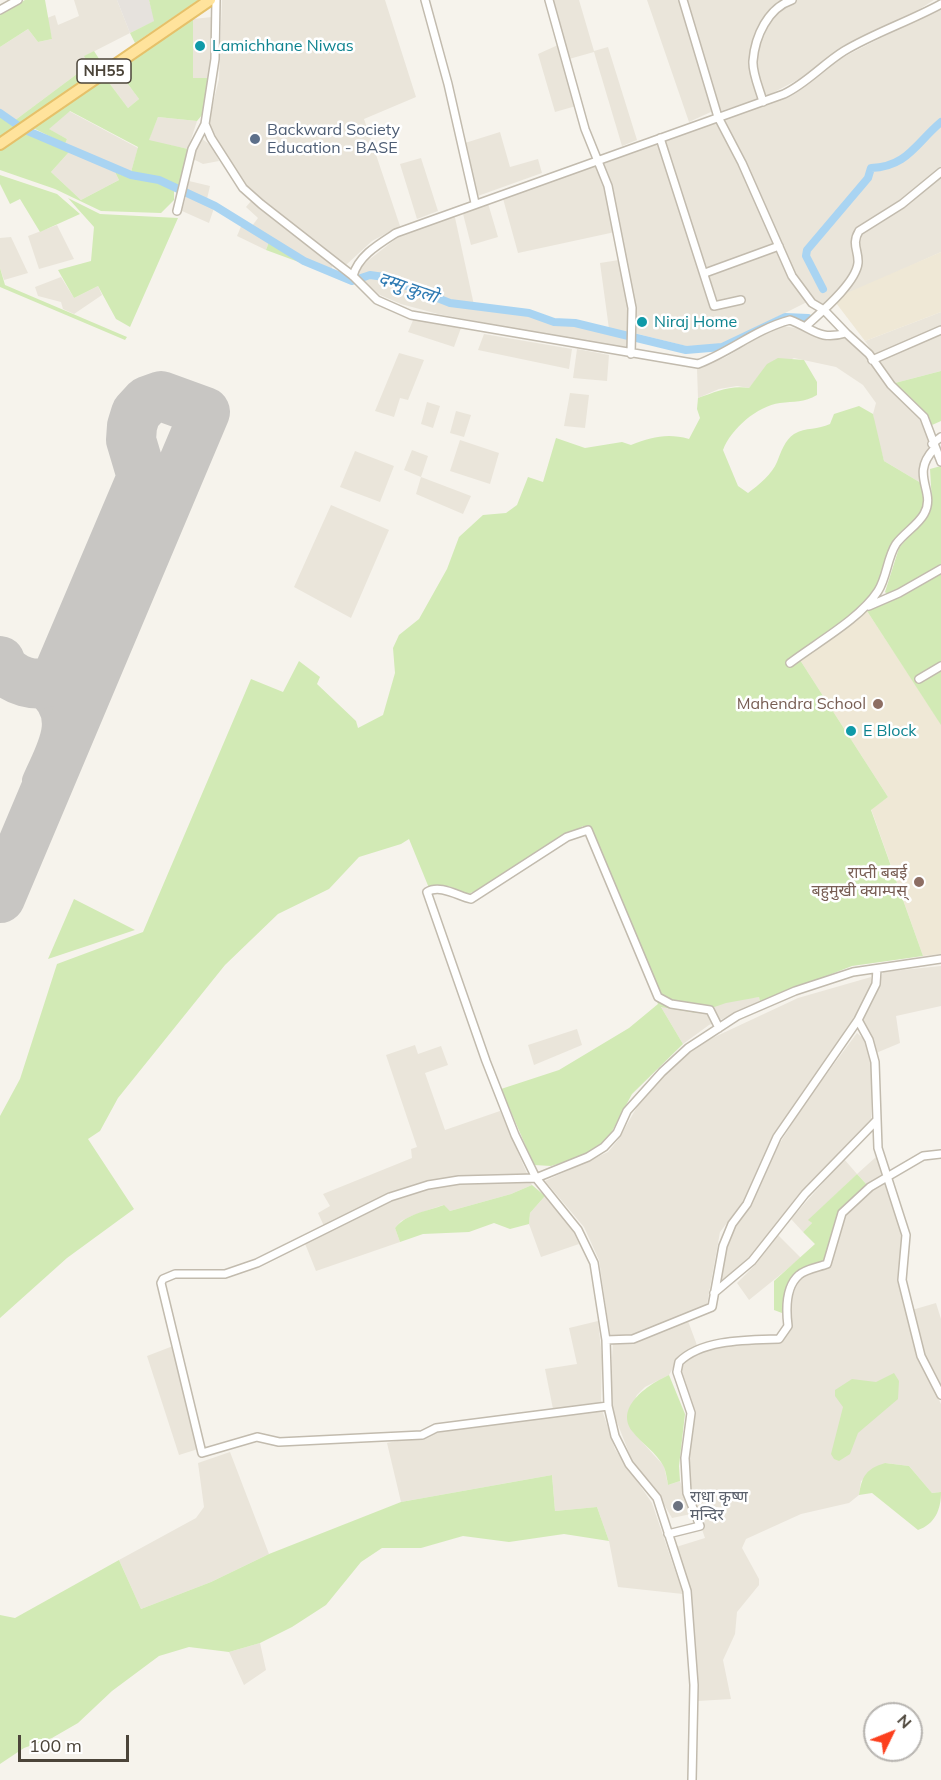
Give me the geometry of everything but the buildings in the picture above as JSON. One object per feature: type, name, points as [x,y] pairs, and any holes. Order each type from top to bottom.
[{"type":"main road","name":"NH55","points":[[0,144],[210,0]]},
{"type":"street","points":[[0,10],[18,0]]},
{"type":"street","points":[[177,211],[192,148],[205,124],[215,59],[216,0]]},
{"type":"street","points":[[425,0],[448,84],[475,203]]},
{"type":"street","points":[[549,0],[585,129],[599,160],[622,252],[632,308],[631,354]]},
{"type":"street","points":[[683,0],[718,117],[742,162],[800,291],[812,303],[824,310],[872,360],[891,386],[924,417],[933,447],[941,462]]},
{"type":"street","points":[[763,102],[752,62],[762,27],[771,13],[792,0]]},
{"type":"street","points":[[353,276],[355,267],[377,245],[396,233],[763,102],[802,85],[829,61],[848,49],[941,4]]},
{"type":"street","points":[[205,124],[243,188],[353,276],[377,300],[411,315],[698,364],[716,357],[769,326],[790,320],[827,337],[846,333]]},
{"type":"street","points":[[660,138],[714,306],[741,300]]},
{"type":"street","points":[[806,326],[824,310],[855,272],[858,263],[854,246],[859,231],[902,204],[941,172]]},
{"type":"street","points":[[705,273],[779,246]]},
{"type":"street","points":[[872,360],[941,330]]},
{"type":"street","points":[[866,607],[879,590],[895,546],[924,514],[927,506],[922,470],[925,460],[941,437]]},
{"type":"street","points":[[789,663],[866,607],[899,593],[941,569]]},
{"type":"street","points":[[919,679],[941,666]]},
{"type":"street","points":[[692,1780],[694,1685],[687,1592],[657,1498],[629,1464],[615,1436],[608,1406],[606,1340],[594,1263],[578,1230],[536,1178],[506,1114],[427,892],[434,888],[471,899],[567,837],[588,830],[658,997],[671,1004],[710,1010],[719,1028]]},
{"type":"street","points":[[608,1406],[436,1428],[422,1434],[279,1442],[257,1437],[202,1452],[161,1290],[163,1279],[176,1274],[225,1274],[257,1263],[390,1197],[428,1185],[459,1180],[536,1178],[588,1158],[604,1147],[617,1133],[627,1112],[644,1089],[688,1048],[737,1016],[795,991],[853,972],[941,959]]},
{"type":"street","points":[[606,1340],[633,1339],[712,1307],[723,1246],[732,1224],[747,1204],[777,1137],[858,1020],[876,984],[877,969]]},
{"type":"street","points":[[858,1020],[869,1040],[875,1062],[878,1148],[906,1235],[902,1280],[921,1356],[941,1395]]},
{"type":"street","points":[[714,1293],[752,1261],[805,1194],[876,1121]]},
{"type":"street","points":[[668,1534],[700,1526],[687,1493],[685,1474],[691,1413],[677,1372],[679,1362],[694,1351],[710,1346],[779,1339],[788,1326],[785,1307],[800,1274],[827,1264],[842,1214],[870,1187],[923,1156],[941,1155]]},
{"type":"shaded area","points":[[74,0],[117,0],[130,33],[85,56],[89,65],[14,121],[0,111],[0,47],[28,29],[38,42],[52,39],[47,18],[55,15],[58,25],[79,16]]},
{"type":"shaded area","points":[[117,0],[149,0],[155,21],[130,33]]},
{"type":"shaded area","points":[[222,0],[385,0],[416,97],[364,119],[400,226],[372,241],[346,265],[245,186],[208,124],[219,79]]},
{"type":"shaded area","points":[[551,0],[579,0],[594,51],[608,47],[637,140],[622,146],[594,52],[569,59]]},
{"type":"shaded area","points":[[647,0],[679,0],[713,111],[689,122]]},
{"type":"shaded area","points":[[683,0],[934,0],[915,12],[845,45],[799,79],[767,96],[721,111]]},
{"type":"shaded area","points":[[941,7],[941,252],[820,307],[802,289],[724,118],[796,92],[830,64]]},
{"type":"shaded area","points":[[212,17],[209,78],[193,78],[193,19]]},
{"type":"shaded area","points":[[558,45],[576,106],[555,112],[538,54]]},
{"type":"shaded area","points":[[116,68],[139,99],[128,108],[104,76]]},
{"type":"shaded area","points":[[69,111],[138,148],[131,172],[65,144],[67,139],[48,129]]},
{"type":"shaded area","points":[[158,117],[197,121],[188,149],[148,141]]},
{"type":"shaded area","points":[[717,120],[776,246],[807,302],[721,345],[686,346],[634,333],[633,295],[613,196],[602,161]]},
{"type":"shaded area","points":[[500,132],[510,167],[538,159],[542,173],[475,197],[465,143]]},
{"type":"shaded area","points":[[201,138],[213,147],[219,161],[203,164],[193,159]]},
{"type":"shaded area","points":[[69,152],[115,172],[119,180],[81,200],[51,172]]},
{"type":"shaded area","points":[[421,158],[438,211],[417,219],[400,164]]},
{"type":"shaded area","points":[[598,161],[615,232],[518,253],[502,195]]},
{"type":"shaded area","points":[[189,181],[210,186],[207,199],[186,192]]},
{"type":"shaded area","points":[[186,196],[214,208],[209,223],[182,211]]},
{"type":"shaded area","points":[[487,200],[498,237],[471,245],[462,210]]},
{"type":"shaded area","points":[[251,201],[333,265],[330,271],[305,259],[252,226],[258,218],[246,207]]},
{"type":"shaded area","points":[[454,213],[474,305],[451,302],[384,277],[370,274],[360,277],[358,275],[361,266],[402,234]]},
{"type":"shaded area","points":[[242,224],[270,239],[266,250],[237,236]]},
{"type":"shaded area","points":[[57,225],[74,259],[39,269],[28,236]]},
{"type":"shaded area","points":[[11,237],[28,273],[4,280],[0,268],[0,238]]},
{"type":"shaded area","points":[[941,252],[941,312],[865,341],[833,299]]},
{"type":"shaded area","points":[[619,260],[629,309],[629,334],[609,329],[600,263]]},
{"type":"shaded area","points":[[370,276],[383,278],[450,303],[529,314],[553,324],[575,324],[630,338],[630,351],[438,314],[401,304],[380,295],[361,279]]},
{"type":"shaded area","points":[[61,277],[74,298],[98,286],[102,295],[74,314],[63,309],[61,302],[38,296],[35,287]]},
{"type":"shaded area","points":[[941,312],[941,371],[895,383],[865,341]]},
{"type":"shaded area","points":[[414,318],[461,328],[454,347],[408,332]]},
{"type":"shaded area","points":[[784,326],[806,330],[827,341],[845,336],[860,349],[888,388],[917,414],[931,445],[920,470],[921,483],[884,461],[875,429],[873,414],[876,403],[863,385],[836,367],[794,358],[758,377],[749,388],[737,386],[719,389],[698,398],[697,369],[726,357],[769,331]]},
{"type":"shaded area","points":[[484,334],[572,349],[569,369],[478,350]]},
{"type":"shaded area","points":[[577,349],[609,355],[607,381],[573,378]]},
{"type":"shaded area","points":[[399,353],[424,360],[408,400],[400,398],[394,417],[375,411]]},
{"type":"shaded area","points":[[570,393],[589,395],[585,428],[564,426]]},
{"type":"shaded area","points":[[427,402],[440,406],[433,428],[421,424]]},
{"type":"shaded area","points":[[456,411],[471,415],[464,437],[450,433]]},
{"type":"shaded area","points":[[460,440],[499,453],[490,484],[450,471]]},
{"type":"shaded area","points":[[412,450],[428,456],[421,477],[404,470]]},
{"type":"shaded area","points":[[355,451],[394,466],[380,502],[340,487]]},
{"type":"shaded area","points":[[421,477],[471,496],[463,514],[416,494]]},
{"type":"shaded area","points":[[331,505],[389,530],[351,618],[294,587]]},
{"type":"shaded area","name":"Mahendra School","points":[[867,611],[941,724],[941,954],[923,956],[871,809],[888,797],[800,660]]},
{"type":"shaded area","points":[[941,966],[941,1006],[896,1016],[900,1043],[876,1053],[863,1020],[883,972]]},
{"type":"shaded area","points":[[871,977],[872,983],[856,1019],[801,1094],[758,1168],[743,1202],[720,1232],[707,1304],[633,1337],[610,1336],[599,1260],[584,1227],[545,1181],[608,1152],[618,1140],[641,1100],[671,1067],[706,1041],[798,998]]},
{"type":"shaded area","points":[[759,997],[760,1002],[709,1025],[683,1044],[661,1007]]},
{"type":"shaded area","points":[[577,1029],[582,1045],[534,1065],[528,1045]]},
{"type":"shaded area","points":[[857,1033],[866,1041],[873,1062],[871,1119],[748,1259],[720,1284],[726,1246],[735,1224],[753,1201],[778,1146],[805,1103]]},
{"type":"shaded area","points":[[415,1045],[418,1054],[441,1046],[448,1065],[425,1073],[445,1130],[500,1111],[532,1185],[511,1194],[450,1211],[443,1205],[414,1215],[401,1221],[395,1228],[400,1242],[316,1271],[302,1236],[324,1226],[318,1213],[330,1206],[323,1194],[412,1158],[411,1149],[417,1147],[386,1055]]},
{"type":"shaded area","points":[[876,1157],[885,1174],[868,1186],[857,1174]]},
{"type":"shaded area","points":[[844,1159],[857,1174],[809,1220],[812,1223],[803,1232],[791,1219]]},
{"type":"shaded area","points":[[887,1180],[902,1239],[901,1282],[910,1322],[921,1363],[941,1404],[941,1492],[932,1493],[909,1466],[885,1463],[861,1481],[859,1495],[849,1503],[801,1514],[746,1539],[742,1548],[759,1579],[759,1585],[737,1612],[735,1634],[723,1660],[731,1699],[698,1701],[695,1653],[676,1547],[705,1538],[689,1493],[687,1474],[693,1413],[678,1372],[680,1362],[687,1356],[710,1348],[780,1340],[790,1327],[787,1308],[801,1276],[844,1214],[871,1188]]},
{"type":"shaded area","points":[[545,1196],[573,1231],[579,1244],[541,1257],[529,1224],[530,1213]]},
{"type":"shaded area","points":[[778,1235],[801,1258],[749,1300],[737,1283],[756,1264]]},
{"type":"shaded area","points":[[936,1303],[941,1319],[941,1388],[924,1357],[912,1310]]},
{"type":"shaded area","points":[[598,1321],[602,1357],[601,1404],[553,1409],[545,1369],[577,1364],[569,1328]]},
{"type":"shaded area","points":[[688,1321],[698,1348],[677,1361],[669,1375],[645,1387],[637,1395],[629,1411],[633,1432],[664,1466],[668,1485],[680,1481],[691,1514],[672,1518],[658,1494],[633,1463],[613,1412],[610,1390],[613,1342],[634,1341]]},
{"type":"shaded area","points":[[173,1346],[198,1449],[179,1455],[147,1356]]},
{"type":"shaded area","points":[[602,1410],[615,1449],[652,1503],[683,1594],[618,1587],[609,1541],[597,1507],[555,1511],[552,1475],[401,1502],[387,1443],[457,1429]]},
{"type":"shaded area","points":[[230,1452],[269,1554],[211,1582],[141,1609],[119,1560],[196,1518],[204,1507],[198,1463]]},
{"type":"shaded area","points":[[260,1643],[266,1670],[244,1685],[229,1652]]},
{"type":"green space","points":[[25,0],[45,0],[52,39],[38,42],[28,29],[0,47],[0,14]]},
{"type":"green space","points":[[149,0],[197,1],[135,43],[130,33],[154,21]]},
{"type":"green space","points":[[193,13],[193,78],[209,78],[202,115],[197,121],[158,117],[149,140],[188,149],[180,190],[156,177],[131,172],[138,147],[70,111],[49,129],[67,139],[65,144],[31,127],[104,76],[128,108],[139,99],[116,68]]},
{"type":"green space","points":[[94,51],[103,65],[21,125],[14,121],[89,65],[84,56]]},
{"type":"green space","points":[[0,115],[17,127],[0,139]]},
{"type":"green space","points":[[25,132],[69,152],[51,172],[81,200],[119,180],[115,172],[167,185],[174,190],[174,200],[161,213],[101,211],[55,189],[0,170],[0,150]]},
{"type":"green space","points":[[0,175],[57,194],[80,214],[40,232],[20,199],[10,204],[0,184]]},
{"type":"green space","points":[[68,198],[100,214],[178,218],[130,327],[116,319],[98,286],[74,298],[58,270],[91,261],[94,227]]},
{"type":"green space","points":[[270,239],[304,263],[334,275],[266,250]]},
{"type":"green space","points":[[0,268],[5,285],[127,337],[125,340],[0,287]]},
{"type":"green space","points":[[778,358],[804,360],[817,382],[817,395],[803,401],[771,405],[754,414],[738,427],[723,450],[738,486],[748,493],[761,483],[772,471],[786,443],[794,434],[830,424],[834,414],[859,406],[873,414],[884,461],[921,483],[924,504],[922,512],[887,556],[877,589],[860,607],[867,611],[800,660],[888,797],[871,810],[923,956],[852,966],[760,1002],[759,997],[726,1003],[697,1013],[661,1007],[683,1044],[632,1094],[609,1137],[584,1156],[551,1166],[534,1165],[501,1089],[559,1070],[629,1028],[658,1004],[583,826],[490,885],[468,894],[448,886],[429,888],[409,839],[401,844],[359,857],[329,889],[278,914],[225,965],[118,1098],[100,1131],[88,1139],[134,1209],[67,1258],[0,1318],[0,1116],[20,1079],[57,964],[143,932],[251,679],[283,692],[299,661],[320,677],[317,684],[356,721],[358,728],[383,715],[395,673],[393,648],[399,635],[419,619],[447,569],[459,537],[483,515],[506,513],[517,505],[528,477],[543,482],[556,438],[585,448],[622,442],[631,445],[667,436],[689,439],[700,418],[697,409],[698,398],[729,388],[749,388],[767,364]]},
{"type":"green space","points":[[941,371],[941,421],[932,425],[922,409],[895,383]]},
{"type":"green space","points":[[941,466],[941,725],[867,611],[888,595],[885,592],[899,548],[928,513],[932,503],[930,469]]},
{"type":"green space","points":[[74,899],[135,930],[48,959]]},
{"type":"green space","points":[[857,1174],[868,1186],[841,1213],[825,1261],[798,1274],[791,1285],[782,1313],[774,1310],[774,1281],[815,1244],[803,1232],[812,1223],[808,1220]]},
{"type":"green space","points":[[532,1185],[545,1196],[530,1213],[529,1224],[510,1229],[494,1223],[469,1232],[423,1234],[400,1242],[395,1228],[411,1216],[444,1205],[450,1211],[511,1194]]},
{"type":"green space","points":[[894,1373],[899,1381],[898,1399],[858,1433],[850,1454],[839,1461],[834,1459],[831,1454],[843,1407],[835,1396],[835,1390],[852,1379],[876,1382]]},
{"type":"green space","points":[[669,1375],[685,1414],[679,1466],[680,1481],[668,1485],[664,1467],[632,1431],[628,1422],[628,1413],[637,1397]]},
{"type":"green space","points":[[885,1463],[909,1466],[932,1493],[941,1492],[936,1516],[929,1524],[918,1530],[872,1493],[859,1495],[866,1474]]},
{"type":"green space","points":[[552,1475],[555,1511],[597,1507],[609,1541],[564,1534],[509,1542],[463,1536],[421,1548],[382,1548],[361,1562],[326,1605],[292,1627],[260,1643],[229,1652],[189,1647],[159,1656],[112,1691],[78,1723],[52,1738],[24,1748],[0,1764],[0,1615],[15,1618],[119,1560],[141,1609],[211,1582],[269,1554],[401,1502]]},
{"type":"waterway","name":"दम्मु कुलो","points":[[0,113],[23,129],[131,175],[159,180],[215,206],[304,261],[352,281],[370,275],[384,277],[450,303],[529,313],[554,322],[575,323],[686,350],[722,347],[785,317],[808,318]]},
{"type":"waterway","points":[[823,289],[806,256],[807,250],[868,178],[871,168],[883,167],[902,159],[941,122]]},
{"type":"taxiway","points":[[0,680],[40,696],[63,691],[78,672],[97,625]]},
{"type":"taxiway","points":[[32,780],[47,747],[52,724],[45,704],[35,695]]},
{"type":"runway","points":[[0,661],[9,674],[25,682],[43,683],[57,677],[142,477],[131,440],[136,413],[147,401],[161,396],[205,412],[0,898]]},
{"type":"place","name":"Lamichhane Niwas","points":[[200,46]]},
{"type":"place","name":"Backward Society Education - BASE","points":[[255,139]]},
{"type":"place","name":"Niraj Home","points":[[642,322]]},
{"type":"place","name":"Mahendra School","points":[[878,704]]},
{"type":"place","name":"E Block","points":[[851,731]]},
{"type":"place","name":"राप्ती बबई बहुमुखी क्याम्पस्","points":[[919,882]]},
{"type":"place","name":"राधा कृष्ण मन्दिर","points":[[678,1506]]}]
